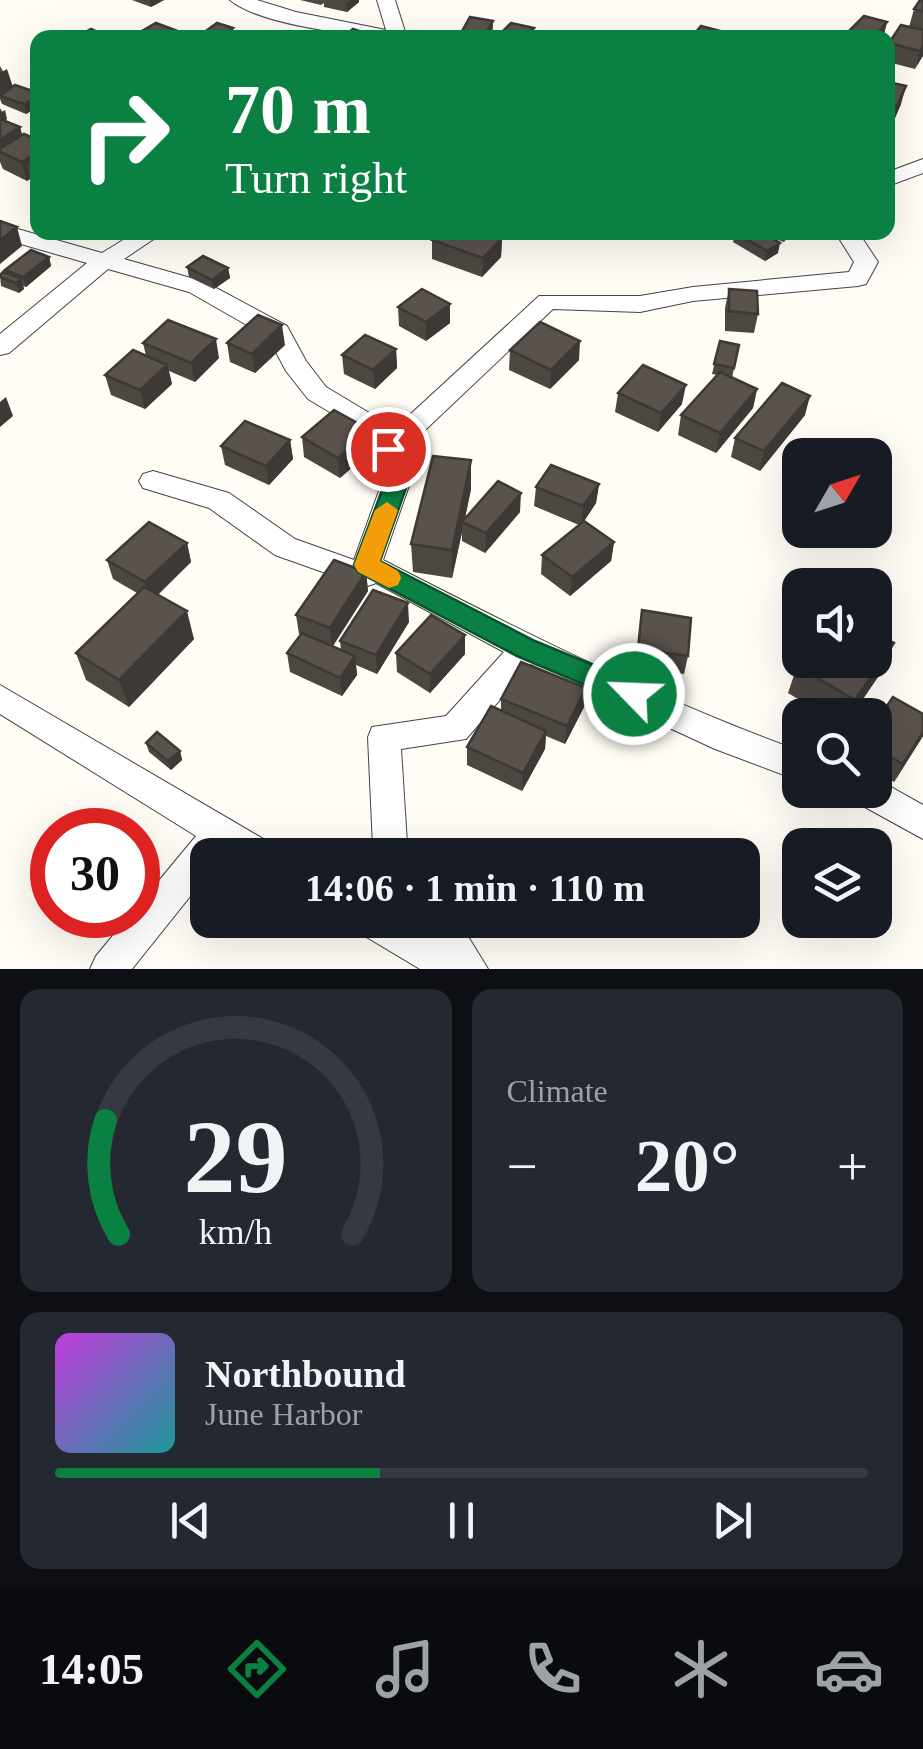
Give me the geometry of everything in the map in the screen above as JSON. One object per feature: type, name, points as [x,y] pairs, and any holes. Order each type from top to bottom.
[{"type":"street","points":[[239,0],[359,30]]},
{"type":"street","points":[[386,0],[395,30]]},
{"type":"street","points":[[895,177],[923,165]]},
{"type":"street","points":[[0,232],[197,287],[278,332],[295,365],[317,393],[367,423],[388,449],[398,477],[366,565],[526,648]]},
{"type":"street","points":[[0,347],[104,261],[140,240]]},
{"type":"street","points":[[388,449],[547,301],[640,304],[692,294],[858,279],[866,262],[851,240]]},
{"type":"street","points":[[153,481],[219,500],[285,548],[372,579],[382,578],[526,648],[782,759]]},
{"type":"street","points":[[390,838],[384,737],[454,730],[526,648]]},
{"type":"street","points":[[0,698],[230,838]]},
{"type":"street","points":[[892,805],[923,822]]},
{"type":"street","points":[[109,969],[220,832]]},
{"type":"street","points":[[402,938],[455,969]]},
{"type":"street","points":[[448,938],[468,969]]},
{"type":"building","points":[[923,0],[923,11],[914,9]]},
{"type":"building","points":[[864,16],[887,22],[880,30],[850,30]]},
{"type":"building","points":[[470,17],[493,21],[488,30],[463,30]]},
{"type":"building","points":[[156,23],[175,30],[144,30]]},
{"type":"building","points":[[217,23],[233,28],[230,30],[207,30]]},
{"type":"building","points":[[511,23],[534,28],[532,30],[504,30]]},
{"type":"building","points":[[901,25],[923,30],[923,46],[920,51],[895,45],[895,34]]},
{"type":"building","points":[[895,84],[906,86],[895,106]]},
{"type":"building","points":[[15,85],[30,90],[30,101],[24,104],[0,96]]},
{"type":"building","points":[[0,119],[20,127],[0,140]]},
{"type":"building","points":[[24,134],[30,137],[30,157],[22,162],[0,149]]},
{"type":"building","points":[[0,221],[17,227],[0,240]]},
{"type":"building","points":[[432,240],[500,240],[483,258]]},
{"type":"building","points":[[748,240],[780,243],[767,251]]},
{"type":"building","points":[[31,250],[49,257],[23,277],[5,270]]},
{"type":"building","points":[[203,256],[228,268],[212,280],[187,267]]},
{"type":"building","points":[[3,272],[21,279],[16,283],[0,277]]},
{"type":"building","points":[[422,289],[450,304],[426,322],[398,307]]},
{"type":"building","points":[[729,289],[757,291],[758,314],[729,311]]},
{"type":"building","points":[[258,315],[282,325],[252,354],[227,343]]},
{"type":"building","points":[[168,320],[216,339],[191,363],[143,343]]},
{"type":"building","points":[[540,322],[580,341],[551,370],[510,350]]},
{"type":"building","points":[[365,335],[396,349],[373,370],[342,355]]},
{"type":"building","points":[[720,341],[739,345],[734,368],[714,364]]},
{"type":"building","points":[[133,350],[167,365],[140,390],[105,375]]},
{"type":"building","points":[[643,365],[686,385],[661,413],[618,393]]},
{"type":"building","points":[[720,372],[757,389],[720,433],[681,415]]},
{"type":"building","points":[[782,383],[810,396],[764,451],[735,438]]},
{"type":"building","points":[[334,410],[370,430],[338,458],[302,437]]},
{"type":"building","points":[[245,421],[290,440],[266,466],[221,446]]},
{"type":"building","points":[[433,456],[471,460],[452,550],[411,544]]},
{"type":"building","points":[[551,465],[599,484],[583,506],[536,487]]},
{"type":"building","points":[[498,481],[521,493],[486,533],[462,522]]},
{"type":"building","points":[[584,521],[614,542],[572,577],[542,555]]},
{"type":"building","points":[[149,522],[187,543],[145,582],[107,560]]},
{"type":"building","points":[[334,560],[366,572],[330,628],[296,615]]},
{"type":"building","points":[[144,587],[187,611],[119,680],[76,653]]},
{"type":"building","points":[[373,590],[408,603],[376,655],[340,641]]},
{"type":"building","points":[[642,610],[691,618],[688,656],[638,649]]},
{"type":"building","points":[[431,615],[465,635],[430,674],[396,653]]},
{"type":"building","points":[[302,633],[355,656],[340,678],[287,653]]},
{"type":"building","points":[[521,662],[586,688],[567,726],[501,699]]},
{"type":"building","points":[[817,678],[870,678],[856,698]]},
{"type":"building","points":[[892,698],[923,714],[923,732],[903,764],[892,758]]},
{"type":"building","points":[[491,706],[546,731],[523,773],[467,747]]},
{"type":"building","points":[[157,732],[180,751],[168,761],[146,743]]},
{"type":"slow traffic","points":[[387,510],[366,565],[389,578]]},
{"type":"route","points":[[388,449],[398,477],[366,565],[526,648],[634,694]]}]
